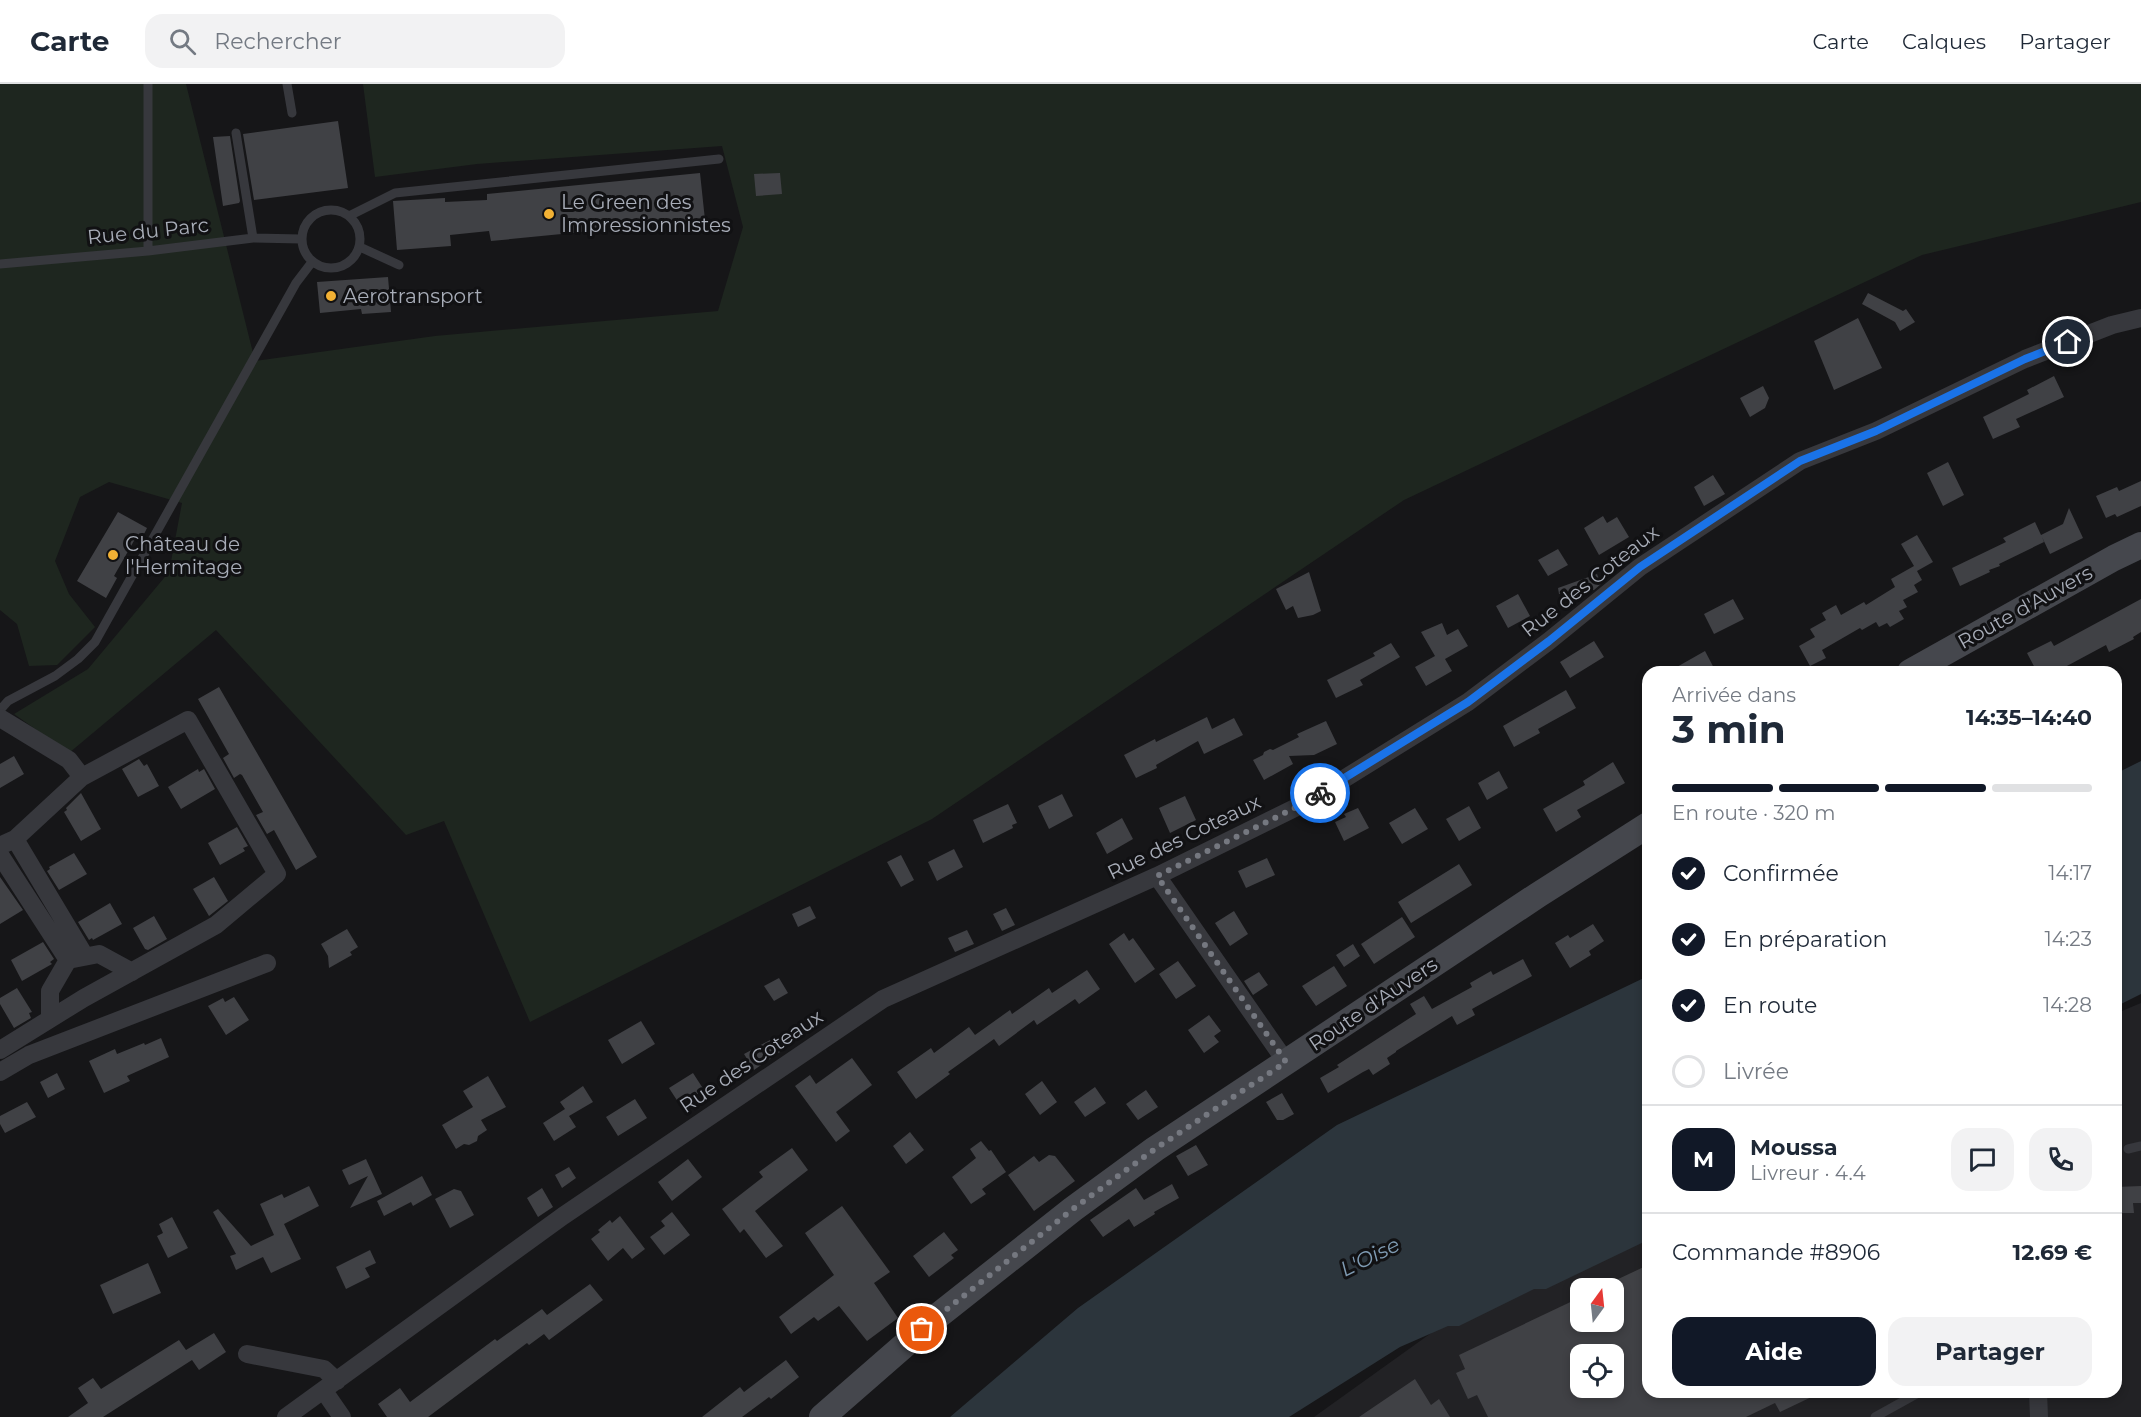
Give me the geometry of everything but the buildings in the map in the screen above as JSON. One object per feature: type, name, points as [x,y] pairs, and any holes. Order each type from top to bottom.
[{"type":"main road","name":"Route d'Auvers","points":[[1921,666],[2141,545]]},
{"type":"main road","name":"Route d'Auvers","points":[[822,1417],[939,1314],[1073,1209],[1155,1149],[1538,895],[1642,829]]},
{"type":"street","name":"Rue des Coteaux","points":[[286,1417],[564,1216],[883,999],[1157,876],[1305,803],[1468,702],[1549,641],[1640,567],[1800,461],[1876,431],[2025,359],[2112,325],[2141,318]]},
{"type":"street","points":[[0,718],[69,760],[82,777]]},
{"type":"street","points":[[0,1050],[216,925],[277,874],[188,720],[82,777],[8,843],[76,958]]},
{"type":"street","points":[[0,855],[76,958]]},
{"type":"street","points":[[1157,876],[1286,1062]]},
{"type":"street","points":[[50,1019],[50,990],[76,958],[99,954],[132,972]]},
{"type":"street","points":[[0,1072],[29,1055],[267,963]]},
{"type":"street","points":[[247,1354],[324,1369],[342,1417]]},
{"type":"street","points":[[2038,1398],[2038,1417]]},
{"type":"lane","points":[[147,251],[148,84]]},
{"type":"lane","points":[[286,84],[292,113]]},
{"type":"lane","points":[[236,133],[253,238]]},
{"type":"lane","points":[[351,215],[395,193],[719,159]]},
{"type":"lane","points":[[335,209],[351,215],[360,230],[360,247],[352,260],[340,267],[325,268],[312,262],[304,251],[301,239],[305,222],[318,211],[335,209]]},
{"type":"lane","name":"Rue du Parc","points":[[0,264],[147,251],[253,238],[301,239]]},
{"type":"lane","points":[[360,247],[399,265]]},
{"type":"lane","points":[[0,710],[8,701],[55,676],[78,659],[95,642],[296,283],[312,262]]},
{"type":"lane","points":[[2128,1149],[2141,1146]]},
{"type":"lane","points":[[1875,1417],[1909,1398]]},
{"type":"shaded area","points":[[0,84],[186,84],[255,361],[435,336],[718,311],[743,227],[722,146],[477,164],[375,177],[363,84],[2141,84],[2141,202],[1922,255],[1404,500],[932,819],[530,1022],[444,821],[406,835],[216,630],[69,753],[14,714],[88,669],[169,572],[182,503],[109,482],[80,497],[55,561],[69,594],[95,627],[57,665],[29,666],[17,624],[0,610]]},
{"type":"shaded area","points":[[2141,1003],[2141,1417],[1314,1417],[1441,1326],[1642,1233],[1642,1398],[2122,1398],[2122,1011]]},
{"type":"water","points":[[2141,761],[2141,994],[2122,1004],[2122,770]]},
{"type":"water","name":"L'Oise","points":[[1642,979],[1642,1243],[1546,1289],[1534,1289],[1459,1326],[1448,1326],[1400,1347],[1289,1417],[950,1417],[1078,1308],[1337,1125]]},
{"type":"way so far","points":[[922,1329],[1073,1209],[1155,1149],[1286,1062],[1157,876],[1305,803],[1320,793]]},
{"type":"place","name":"Le Green des Impressionnistes","points":[[549,214]]},
{"type":"place","name":"Aerotransport","points":[[331,296]]},
{"type":"place","name":"Château de l'Hermitage","points":[[113,555]]},
{"type":"route","points":[[1320,793],[1468,702],[1549,641],[1640,567],[1800,461],[1876,431],[2025,359],[2068,342]]}]
